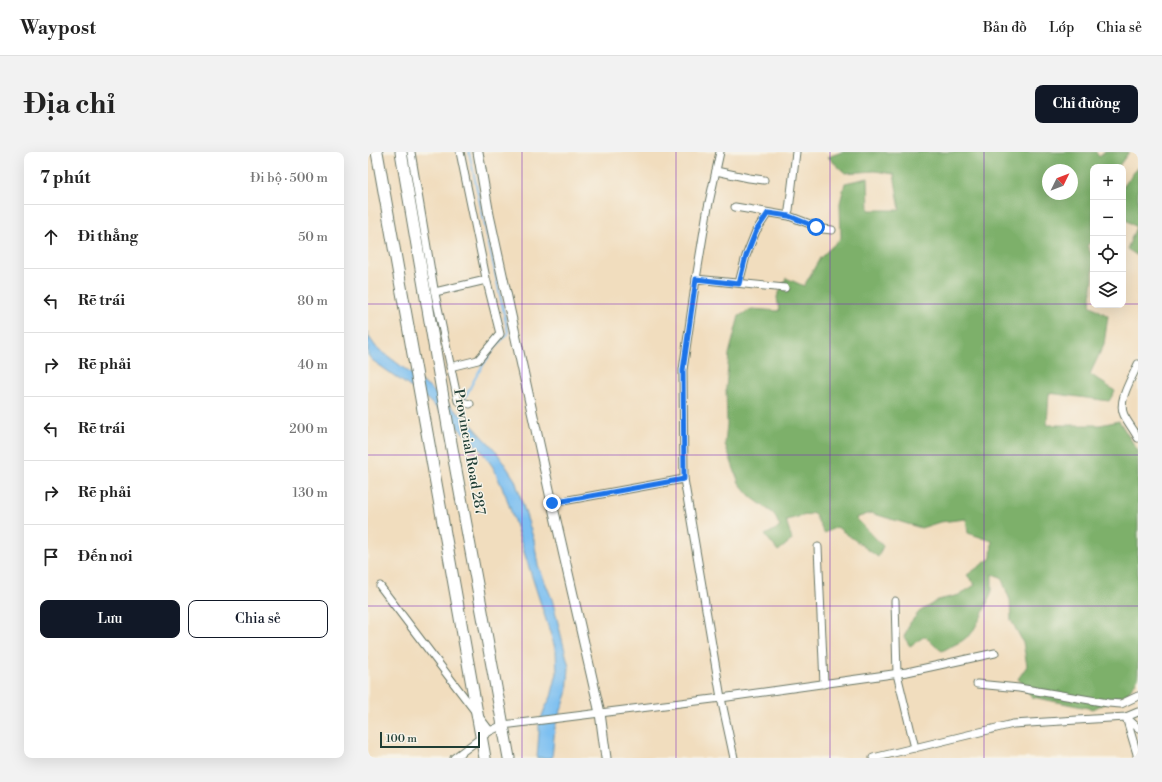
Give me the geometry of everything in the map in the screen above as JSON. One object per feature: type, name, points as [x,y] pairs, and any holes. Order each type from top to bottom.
[{"type":"main road","points":[[377,152],[477,715],[486,734],[485,758]]},
{"type":"main road","name":"Provincial Road 287","points":[[401,152],[509,758]]},
{"type":"street","points":[[411,152],[435,292],[450,367],[459,401]]},
{"type":"street","points":[[450,367],[478,360],[500,334],[486,280],[460,152]]},
{"type":"street","points":[[478,152],[489,215],[600,714],[606,758]]},
{"type":"street","points":[[720,152],[707,212],[683,370],[684,479],[721,698],[734,758]]},
{"type":"street","points":[[789,210],[796,152]]},
{"type":"street","points":[[716,170],[764,180]]},
{"type":"street","points":[[735,208],[789,216],[823,229],[832,230]]},
{"type":"street","points":[[739,284],[746,256],[756,231],[768,213]]},
{"type":"street","points":[[696,279],[785,288]]},
{"type":"street","points":[[435,292],[486,280]]},
{"type":"street","points":[[1138,364],[1124,395],[1122,405],[1124,414],[1138,438]]},
{"type":"street","points":[[444,398],[470,404]]},
{"type":"street","points":[[552,503],[684,479]]},
{"type":"street","points":[[818,547],[824,684]]},
{"type":"street","points":[[380,586],[477,715]]},
{"type":"street","points":[[895,602],[897,674],[915,748]]},
{"type":"street","points":[[454,758],[486,734],[503,725],[600,714],[897,674],[995,653]]},
{"type":"street","points":[[977,684],[1019,688],[1121,704],[1138,696]]},
{"type":"street","points":[[872,758],[1013,724],[1126,717],[1138,712]]},
{"type":"street","points":[[1126,717],[1138,728]]},
{"type":"street","points":[[1126,717],[1137,758]]},
{"type":"green space","points":[[842,152],[1096,152],[1099,157],[1105,152],[1129,152],[1120,164],[1090,164],[1090,242],[1087,246],[1090,252],[1090,308],[1095,308],[1108,316],[1104,344],[1090,374],[1115,391],[1109,401],[1049,393],[1047,425],[1100,425],[1119,421],[1138,451],[1138,678],[1128,693],[1093,709],[1032,697],[1018,679],[1027,666],[1023,642],[1011,620],[1010,600],[1001,577],[992,574],[992,591],[982,615],[972,633],[962,641],[942,651],[925,636],[910,646],[904,637],[910,623],[919,612],[938,600],[959,595],[975,585],[967,575],[991,558],[992,541],[968,533],[966,519],[940,522],[921,528],[871,513],[856,518],[883,546],[878,557],[837,527],[824,533],[814,513],[786,520],[792,540],[778,551],[765,535],[780,527],[774,514],[751,497],[739,483],[725,444],[727,424],[726,388],[729,354],[739,316],[752,309],[779,311],[777,297],[786,278],[804,286],[820,258],[841,238],[840,203],[845,183],[868,178],[869,210],[900,210],[894,174],[875,171],[845,173],[828,157]]},
{"type":"green space","points":[[1138,167],[1138,256],[1127,249],[1136,227],[1126,220],[1126,183]]},
{"type":"water","points":[[368,332],[369,337],[376,347],[430,388],[472,425],[496,451],[515,480],[534,540],[538,565],[552,599],[569,667],[567,694],[555,727],[552,758],[537,758],[539,724],[551,697],[557,673],[556,651],[506,496],[493,467],[480,449],[427,399],[372,360],[368,355]]},
{"type":"waterway","points":[[462,419],[465,398],[475,378],[488,357],[508,334],[469,152]]},
{"type":"route","points":[[552,503],[684,479],[683,370],[696,279],[739,284],[746,256],[756,231],[768,213],[789,216],[816,227]]}]
